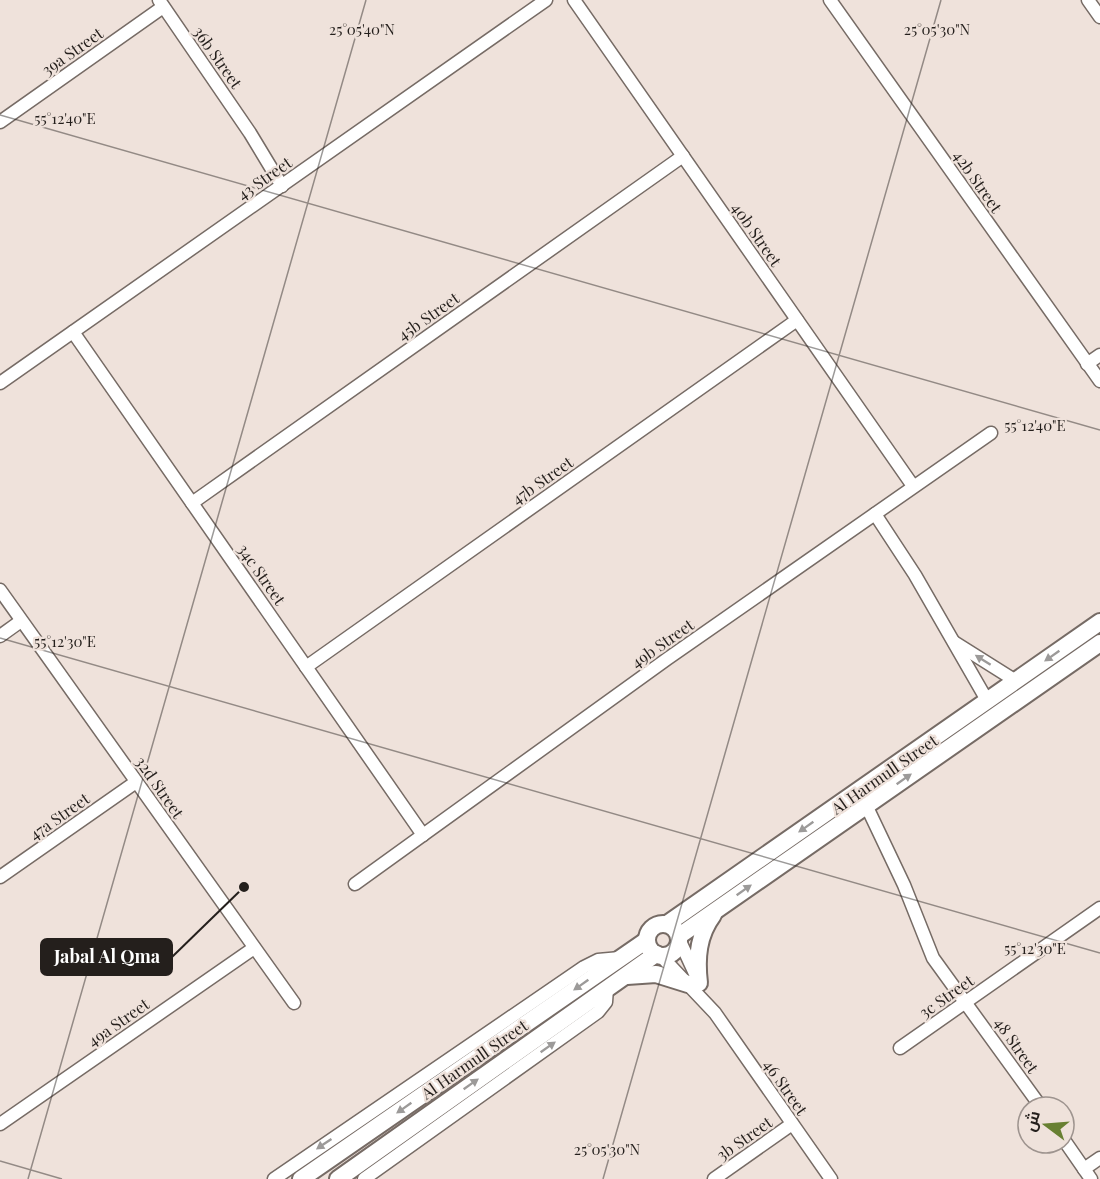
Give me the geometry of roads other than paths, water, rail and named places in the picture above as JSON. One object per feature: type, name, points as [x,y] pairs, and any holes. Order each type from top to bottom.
[{"type":"street","name":"43 Street","points":[[0,383],[546,0]]},
{"type":"street","name":"40b Street","points":[[574,0],[913,486]]},
{"type":"street","name":"42b Street","points":[[830,0],[1100,381]]},
{"type":"street","points":[[1088,0],[1100,17]]},
{"type":"street","name":"36b Street","points":[[161,3],[250,134],[265,147],[285,183]]},
{"type":"street","name":"39a Street","points":[[0,122],[161,3]]},
{"type":"street","name":"45b Street","points":[[192,503],[683,156]]},
{"type":"street","name":"47b Street","points":[[306,667],[797,320]]},
{"type":"street","name":"34c Street","points":[[73,332],[423,835]]},
{"type":"street","points":[[1088,364],[1100,355]]},
{"type":"street","name":"49b Street","points":[[355,884],[913,486],[991,433]]},
{"type":"street","points":[[874,514],[915,575],[950,640],[988,702]]},
{"type":"street","name":"32d Street","points":[[0,590],[294,1003]]},
{"type":"street","points":[[0,636],[21,621]]},
{"type":"street","name":"Al Harmull Street","points":[[675,933],[1016,681],[1100,622]]},
{"type":"street","points":[[950,640],[1016,681]]},
{"type":"street","name":"Al Harmull Street","points":[[675,933],[717,909],[1100,643]]},
{"type":"street","name":"47a Street","points":[[0,877],[136,782]]},
{"type":"street","name":"48 Street","points":[[866,806],[904,885],[933,958],[967,1001],[1033,1095]]},
{"type":"street","name":"3c Street","points":[[900,1048],[1100,908]]},
{"type":"street","points":[[623,977],[656,974],[694,983],[701,939],[717,909]]},
{"type":"street","points":[[654,926],[675,933],[675,950],[659,955],[649,949],[647,940],[654,926]]},
{"type":"street","name":"46 Street","points":[[675,933],[694,983],[831,1179]]},
{"type":"street","name":"Al Harmull Street","points":[[301,1179],[647,940]]},
{"type":"street","name":"49a Street","points":[[0,1124],[254,948]]},
{"type":"street","name":"Al Harmull Street","points":[[338,1179],[606,988],[659,955]]},
{"type":"street","name":"46 Street","points":[[659,955],[694,983]]},
{"type":"street","points":[[274,1179],[584,967],[605,959],[620,958]]},
{"type":"street","points":[[364,1179],[598,1012],[606,1002],[606,988]]},
{"type":"street","name":"3b Street","points":[[714,1179],[792,1124]]},
{"type":"street","points":[[1075,1155],[1088,1174],[1100,1158]]},
{"type":"place","name":"Jabal Al Qma","points":[[244,887]]}]
